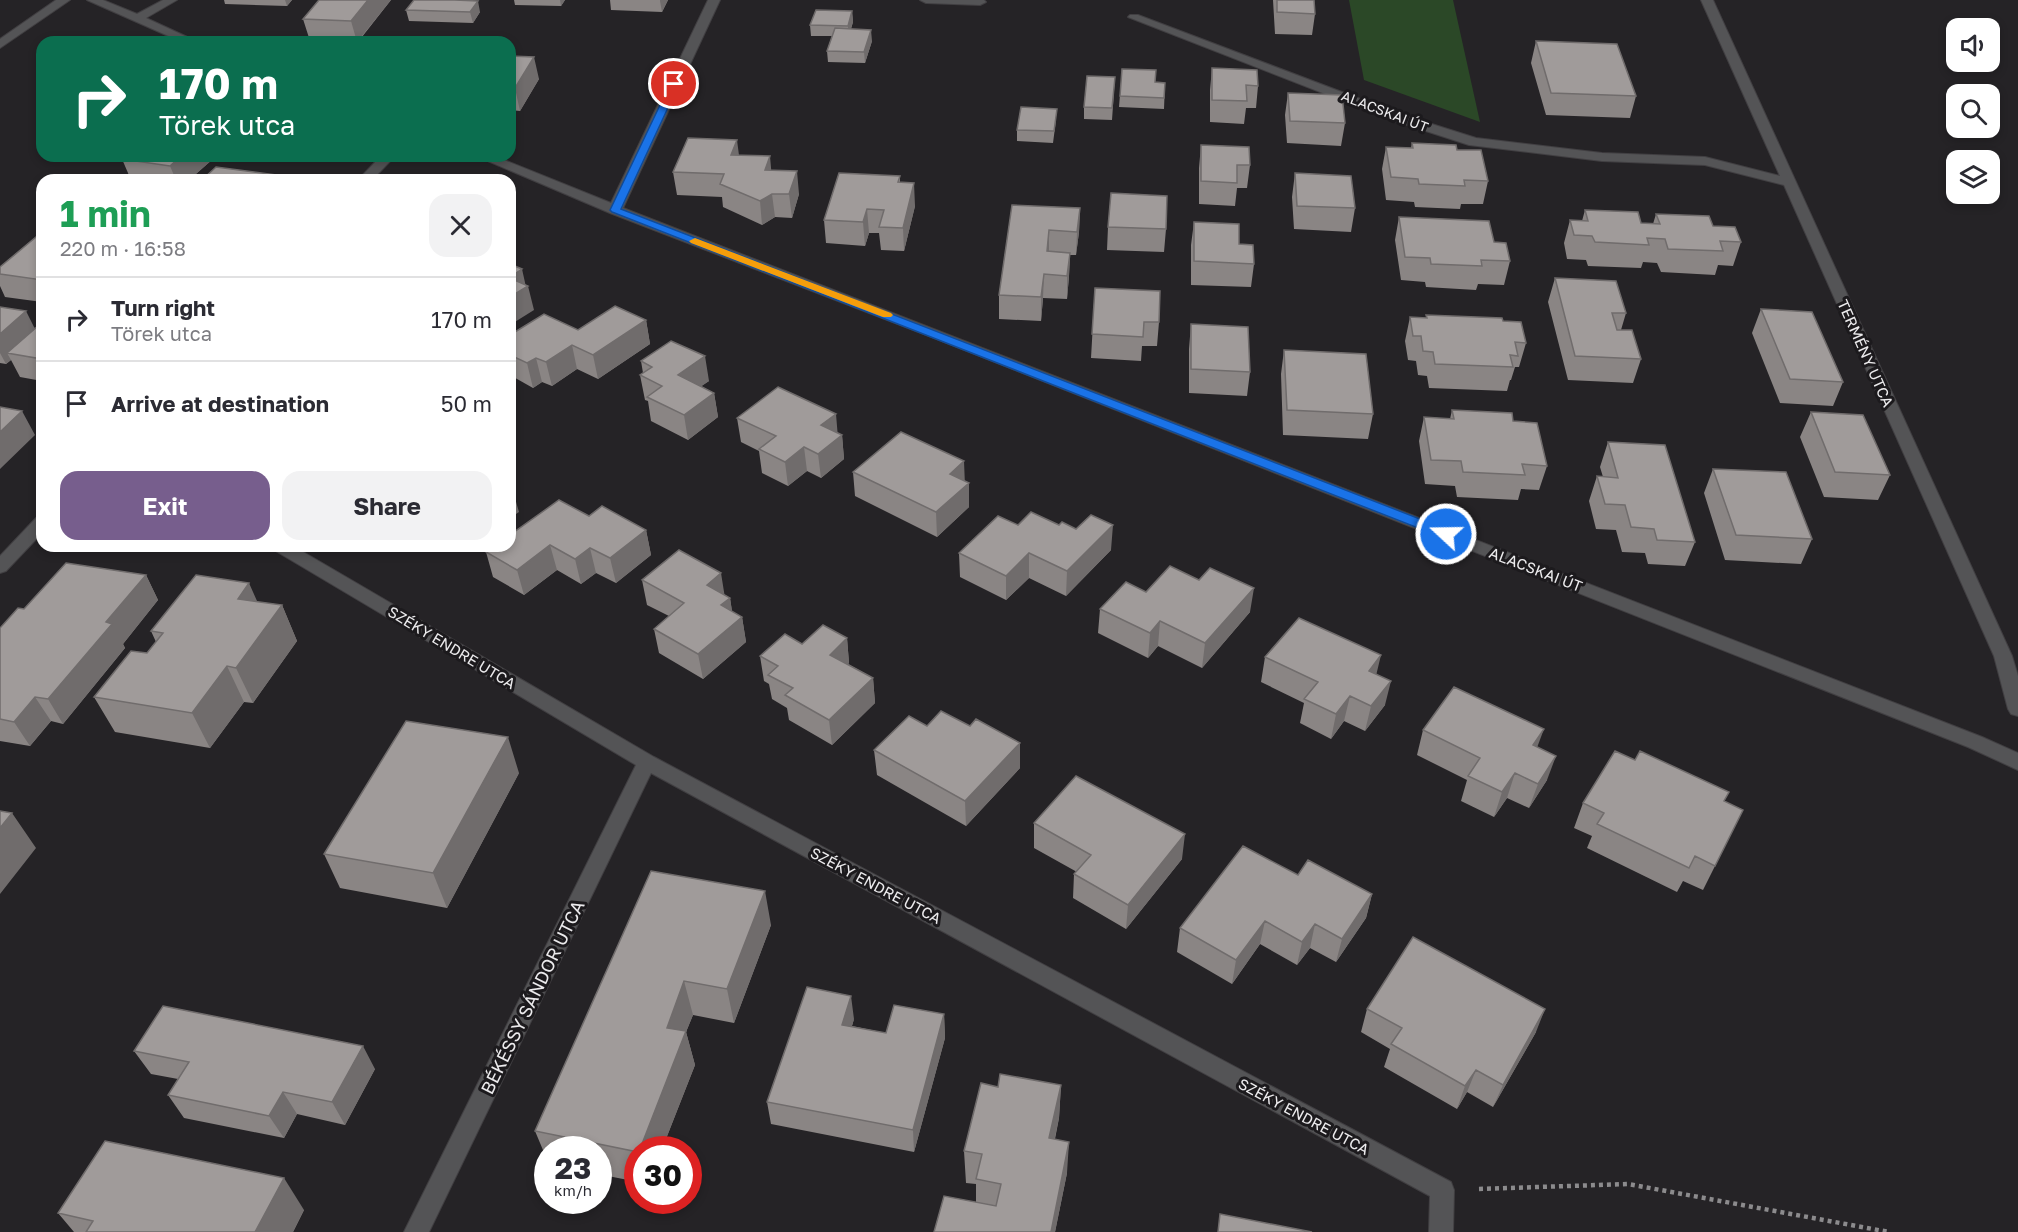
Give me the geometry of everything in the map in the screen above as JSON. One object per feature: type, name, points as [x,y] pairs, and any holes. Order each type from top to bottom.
[{"type":"street","points":[[0,44],[64,0]]},
{"type":"street","points":[[93,0],[178,36]]},
{"type":"street","points":[[137,19],[171,0]]},
{"type":"street","points":[[615,210],[714,0]]},
{"type":"street","points":[[926,0],[980,2]]},
{"type":"street","name":"TERMÉNY UTCA","points":[[1707,0],[1789,182],[2011,656],[2018,709]]},
{"type":"street","name":"ALACSKAI ÚT","points":[[1134,17],[1396,117],[1474,142],[1602,157],[1705,161],[1789,182]]},
{"type":"street","points":[[371,174],[382,162]]},
{"type":"street","name":"ALACSKAI ÚT","points":[[498,162],[615,210],[1942,729],[2018,762]]},
{"type":"street","points":[[0,567],[36,528]]},
{"type":"street","name":"SZÉKY ENDRE UTCA","points":[[290,552],[647,762],[1442,1190]]},
{"type":"street","name":"BÉKÉSSY SÁNDOR UTCA","points":[[416,1232],[647,762]]},
{"type":"street","points":[[1441,1232],[1442,1190]]},
{"type":"path","points":[[1442,1190],[1628,1184],[1889,1232]]},
{"type":"green space","points":[[1349,0],[1453,0],[1480,122],[1364,80]]},
{"type":"building","points":[[319,0],[368,0],[351,21],[303,19]]},
{"type":"building","points":[[414,0],[478,1],[470,12],[406,10]]},
{"type":"building","points":[[1277,0],[1314,0],[1315,14],[1277,12]]},
{"type":"building","points":[[816,10],[852,11],[848,26],[810,25]]},
{"type":"building","points":[[835,28],[871,30],[864,52],[827,51]]},
{"type":"building","points":[[1536,41],[1617,44],[1636,96],[1551,93]]},
{"type":"building","points":[[516,56],[534,57],[516,86]]},
{"type":"building","points":[[1212,68],[1257,70],[1258,86],[1246,85],[1247,101],[1212,100]]},
{"type":"building","points":[[1122,69],[1156,70],[1155,82],[1165,83],[1164,98],[1120,96]]},
{"type":"building","points":[[1087,76],[1115,77],[1112,108],[1084,107]]},
{"type":"building","points":[[1288,93],[1342,95],[1345,123],[1290,121]]},
{"type":"building","points":[[1021,107],[1057,109],[1054,131],[1017,130]]},
{"type":"building","points":[[688,138],[737,140],[731,155],[770,156],[765,170],[797,171],[789,194],[772,194],[760,201],[720,184],[724,174],[673,172]]},
{"type":"building","points":[[1412,143],[1456,145],[1457,150],[1481,150],[1488,181],[1464,180],[1465,186],[1419,184],[1418,179],[1391,177],[1386,147],[1413,148]]},
{"type":"building","points":[[1201,145],[1249,147],[1250,165],[1237,165],[1237,183],[1201,181]]},
{"type":"building","points":[[143,162],[174,162],[170,166]]},
{"type":"building","points":[[216,167],[269,174],[208,174]]},
{"type":"building","points":[[839,173],[900,176],[898,182],[914,183],[903,228],[879,227],[884,210],[867,209],[863,222],[824,220]]},
{"type":"building","points":[[1295,173],[1351,176],[1355,208],[1297,206]]},
{"type":"building","points":[[1111,193],[1167,196],[1166,229],[1108,227]]},
{"type":"building","points":[[1012,205],[1080,208],[1077,232],[1049,230],[1047,251],[1070,253],[1067,276],[1044,274],[1041,297],[999,295]]},
{"type":"building","points":[[1585,210],[1638,212],[1641,223],[1660,224],[1656,214],[1709,216],[1713,226],[1735,227],[1741,242],[1720,241],[1723,251],[1668,249],[1665,239],[1647,238],[1649,245],[1595,242],[1592,236],[1574,235],[1570,220],[1588,221]]},
{"type":"building","points":[[1399,217],[1489,221],[1494,242],[1506,243],[1510,261],[1481,260],[1482,266],[1431,264],[1430,258],[1405,257]]},
{"type":"building","points":[[1194,222],[1239,224],[1239,244],[1253,245],[1254,264],[1194,261]]},
{"type":"building","points":[[36,237],[36,279],[0,274],[0,267]]},
{"type":"building","points":[[1555,278],[1616,281],[1626,313],[1612,313],[1617,330],[1632,330],[1641,359],[1575,356]]},
{"type":"building","points":[[516,281],[528,286],[516,293]]},
{"type":"building","points":[[1095,288],[1160,291],[1159,322],[1144,322],[1143,337],[1092,334]]},
{"type":"building","points":[[615,306],[646,320],[593,355],[572,345],[546,362],[536,358],[527,363],[516,358],[516,331],[544,314],[578,330]]},
{"type":"building","points":[[0,307],[26,311],[0,334]]},
{"type":"building","points":[[1761,309],[1812,312],[1843,382],[1790,379]]},
{"type":"building","points":[[1426,315],[1502,318],[1503,321],[1521,322],[1526,343],[1515,342],[1518,356],[1510,355],[1513,367],[1435,364],[1433,352],[1423,351],[1421,336],[1413,336],[1410,317],[1427,318]]},
{"type":"building","points":[[1191,324],[1248,327],[1250,372],[1191,369]]},
{"type":"building","points":[[36,328],[36,358],[7,353]]},
{"type":"building","points":[[671,341],[705,356],[678,375],[714,393],[684,415],[647,397],[662,386],[640,375],[652,367],[641,361]]},
{"type":"building","points":[[1284,350],[1366,354],[1373,414],[1287,410]]},
{"type":"building","points":[[778,387],[836,414],[821,425],[842,435],[818,454],[804,447],[785,462],[759,449],[776,436],[737,418]]},
{"type":"building","points":[[0,407],[22,411],[0,432]]},
{"type":"building","points":[[1452,410],[1512,413],[1513,421],[1537,423],[1547,466],[1522,464],[1525,475],[1463,472],[1461,461],[1431,460],[1424,417],[1454,419]]},
{"type":"building","points":[[1811,412],[1863,415],[1890,475],[1835,472]]},
{"type":"building","points":[[901,432],[964,461],[950,474],[969,483],[936,512],[853,472]]},
{"type":"building","points":[[1608,442],[1665,445],[1695,542],[1657,540],[1654,529],[1631,527],[1625,505],[1605,504],[1597,476],[1618,478]]},
{"type":"building","points":[[1713,469],[1786,472],[1812,539],[1736,535]]},
{"type":"building","points":[[559,500],[589,516],[602,506],[646,530],[610,558],[590,548],[575,559],[550,545],[517,570],[486,552],[516,552],[516,531]]},
{"type":"building","points":[[1031,512],[1059,525],[1062,522],[1076,529],[1091,515],[1113,525],[1067,571],[1029,553],[1006,576],[959,553],[998,516],[1018,525]]},
{"type":"building","points":[[679,550],[721,573],[707,585],[730,598],[721,605],[742,617],[698,654],[654,629],[684,603],[642,580]]},
{"type":"building","points":[[66,563],[146,575],[106,622],[112,624],[48,699],[35,697],[14,722],[0,719],[0,628],[18,608],[24,609]]},
{"type":"building","points":[[1170,566],[1199,580],[1210,568],[1254,588],[1205,643],[1160,621],[1150,633],[1100,609],[1126,582],[1146,592]]},
{"type":"building","points":[[196,575],[249,583],[238,599],[282,605],[236,668],[227,666],[192,713],[94,697],[131,651],[147,653],[163,633],[151,631]]},
{"type":"building","points":[[1299,618],[1381,655],[1369,671],[1391,681],[1371,706],[1350,696],[1336,714],[1304,699],[1318,682],[1265,657]]},
{"type":"building","points":[[823,625],[847,638],[830,655],[873,678],[829,720],[785,695],[793,688],[768,675],[778,666],[760,656],[785,634],[802,644]]},
{"type":"building","points":[[1454,687],[1544,729],[1533,745],[1556,756],[1538,784],[1515,773],[1502,792],[1468,776],[1480,758],[1423,730]]},
{"type":"building","points":[[941,711],[970,726],[976,719],[1020,743],[965,801],[874,750],[909,716],[927,726]]},
{"type":"building","points":[[406,721],[508,737],[433,873],[324,854]]},
{"type":"building","points":[[1615,751],[1635,760],[1640,751],[1729,792],[1724,801],[1743,810],[1715,866],[1695,856],[1689,868],[1597,824],[1604,813],[1583,803]]},
{"type":"building","points":[[1076,776],[1185,834],[1128,905],[1074,874],[1091,855],[1034,823]]},
{"type":"building","points":[[0,811],[12,813],[0,828]]},
{"type":"building","points":[[1243,846],[1298,875],[1308,860],[1372,894],[1342,939],[1315,924],[1302,942],[1265,921],[1236,960],[1180,928]]},
{"type":"building","points":[[651,871],[765,891],[727,989],[684,981],[667,1028],[686,1031],[645,1136],[624,1136],[624,1149],[612,1147],[612,1136],[560,1136],[535,1131]]},
{"type":"building","points":[[1413,937],[1545,1009],[1503,1085],[1476,1070],[1465,1086],[1391,1044],[1402,1028],[1367,1009]]},
{"type":"building","points":[[807,987],[851,996],[842,1025],[886,1033],[894,1005],[944,1014],[913,1130],[767,1102]]},
{"type":"building","points":[[163,1006],[363,1046],[332,1102],[283,1092],[269,1116],[168,1095],[189,1062],[134,1051]]},
{"type":"building","points":[[1000,1074],[1061,1085],[1049,1138],[1069,1142],[1051,1232],[934,1232],[944,1196],[996,1206],[1001,1184],[976,1179],[982,1154],[964,1151],[981,1083],[998,1087]]},
{"type":"building","points":[[105,1141],[284,1178],[255,1232],[86,1232],[93,1221],[58,1213]]},
{"type":"building","points":[[1220,1214],[1312,1232],[1218,1232]]},
{"type":"slow traffic","points":[[695,241],[887,315]]},
{"type":"route","points":[[674,84],[615,210],[1446,534]]}]
